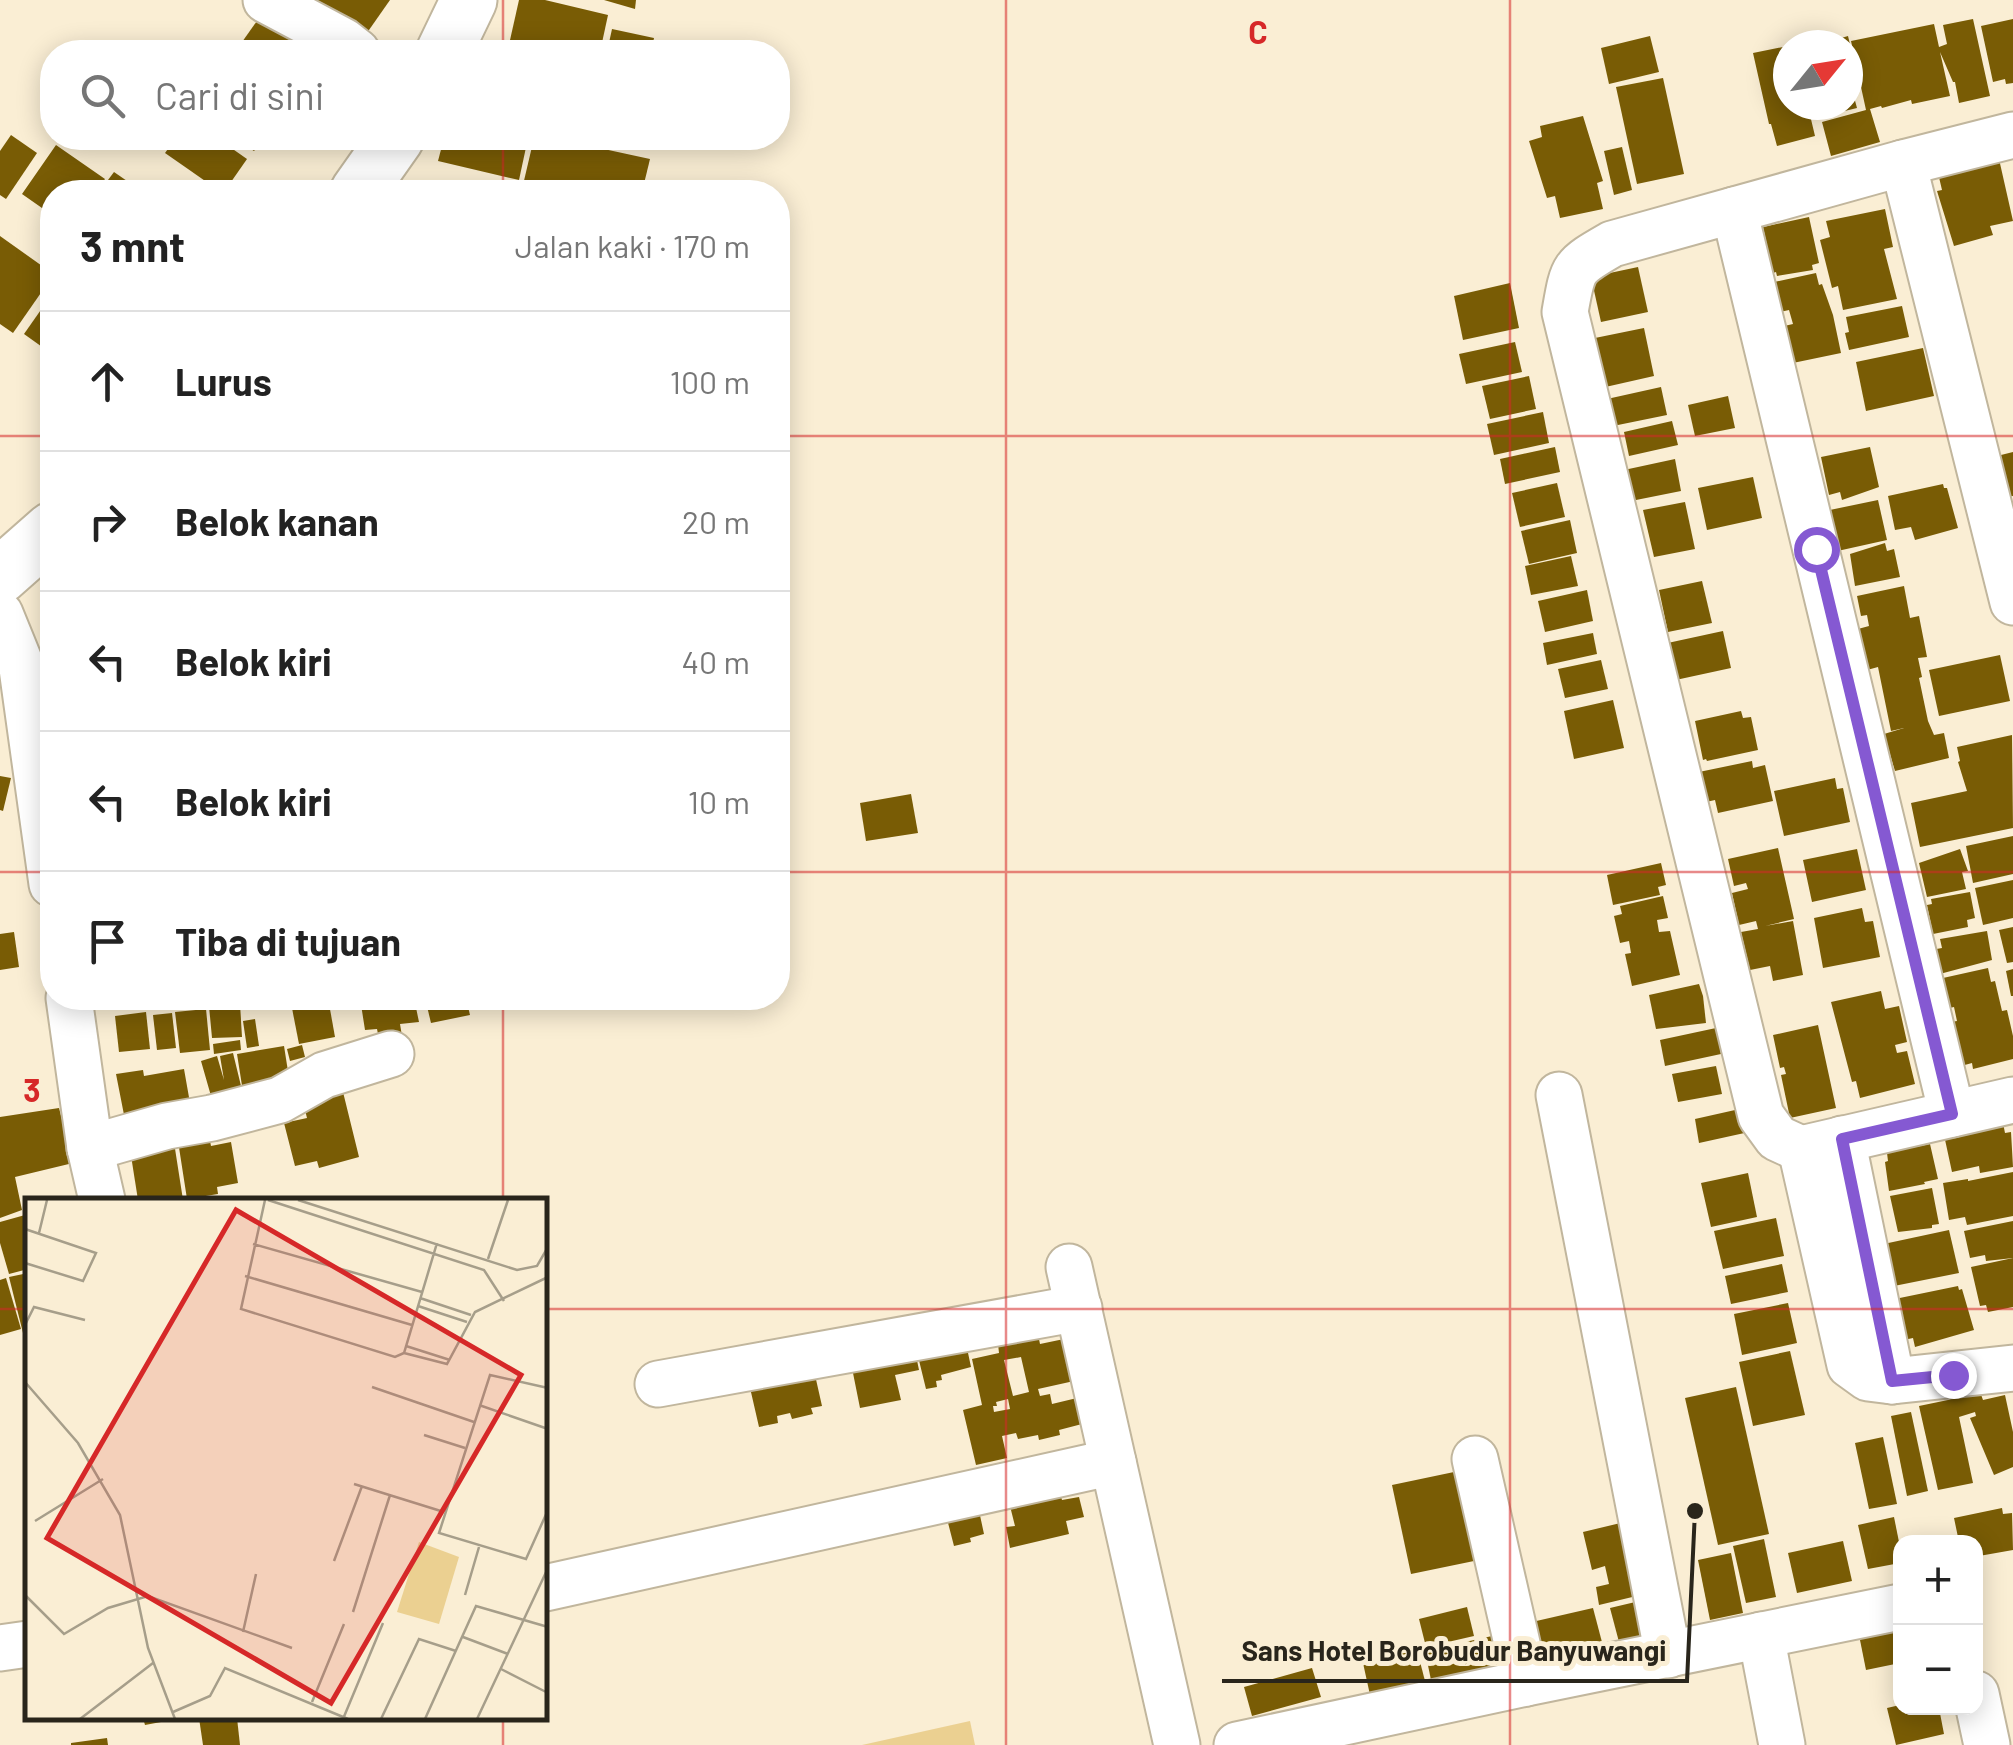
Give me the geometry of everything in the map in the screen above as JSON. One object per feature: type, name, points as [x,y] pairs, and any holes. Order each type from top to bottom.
[{"type":"street","points":[[266,0],[341,40]]},
{"type":"street","points":[[450,40],[469,0]]},
{"type":"street","points":[[2013,135],[1612,244],[1580,263],[1571,280],[1565,312],[1761,1116],[1777,1138],[1821,1144],[2013,1100]]},
{"type":"street","points":[[366,180],[388,150]]},
{"type":"street","points":[[1903,163],[2013,602]]},
{"type":"street","points":[[1734,210],[1952,1114]]},
{"type":"street","points":[[0,576],[40,541]]},
{"type":"street","points":[[0,614],[22,668],[40,798]]},
{"type":"street","points":[[71,1010],[90,1148],[102,1198]]},
{"type":"street","points":[[90,1148],[280,1100],[324,1076],[391,1054]]},
{"type":"street","points":[[1559,1095],[1668,1655]]},
{"type":"street","points":[[1821,1144],[1892,1381],[2013,1368]]},
{"type":"street","points":[[658,1384],[1074,1288],[1177,1745]]},
{"type":"street","points":[[1475,1459],[1526,1683]]},
{"type":"street","points":[[548,1587],[1113,1462]]},
{"type":"street","points":[[1238,1745],[1893,1608]]},
{"type":"street","points":[[1762,1635],[1782,1745]]},
{"type":"street","points":[[0,1648],[25,1644]]},
{"type":"street","points":[[1981,1715],[1987,1745]]},
{"type":"shaded area","points":[[970,1721],[975,1745],[862,1745]]},
{"type":"building","points":[[306,0],[390,0],[362,40]]},
{"type":"building","points":[[519,0],[545,0],[608,15],[603,40],[510,40]]},
{"type":"building","points":[[604,0],[636,0],[635,9]]},
{"type":"building","points":[[269,4],[319,40],[244,40]]},
{"type":"building","points":[[1973,19],[1990,96],[1959,103],[1955,82],[1940,52],[1950,96],[1870,109],[1880,142],[1831,156],[1822,122],[1863,120],[1866,110],[1863,39],[1934,24],[1939,47],[1947,44],[1943,25]]},
{"type":"building","points":[[2013,19],[2013,83],[2006,84],[2005,79],[1993,82],[1981,26]]},
{"type":"building","points":[[612,29],[654,38],[654,40],[610,40]]},
{"type":"building","points":[[1650,36],[1659,72],[1609,84],[1601,48]]},
{"type":"building","points":[[1773,49],[1773,120],[1811,120],[1815,136],[1777,146],[1753,53]]},
{"type":"building","points":[[1663,78],[1684,174],[1637,184],[1616,87]]},
{"type":"building","points":[[1583,116],[1603,181],[1597,183],[1603,209],[1560,218],[1555,196],[1547,198],[1529,141],[1542,137],[1540,126]]},
{"type":"building","points":[[11,135],[37,153],[6,199],[0,195],[0,151]]},
{"type":"building","points":[[1622,147],[1632,190],[1614,195],[1604,151]]},
{"type":"building","points":[[53,150],[63,150],[105,179],[40,180],[40,207],[22,194]]},
{"type":"building","points":[[234,150],[247,159],[232,180],[204,180],[165,153]]},
{"type":"building","points":[[441,150],[525,150],[519,180],[438,161]]},
{"type":"building","points":[[531,150],[608,150],[650,159],[645,180],[524,180]]},
{"type":"building","points":[[1999,159],[2013,221],[1990,226],[1993,235],[1954,246],[1937,191],[1942,190],[1938,173]]},
{"type":"building","points":[[114,172],[126,180],[108,180]]},
{"type":"building","points":[[1885,209],[1893,247],[1884,249],[1897,299],[1843,310],[1838,286],[1832,288],[1820,240],[1830,237],[1826,221]]},
{"type":"building","points":[[1809,217],[1819,263],[1812,265],[1813,270],[1777,276],[1773,273],[1763,227]]},
{"type":"building","points":[[0,236],[40,264],[40,294],[13,333],[0,324]]},
{"type":"building","points":[[1638,267],[1648,312],[1601,322],[1591,277]]},
{"type":"building","points":[[1816,273],[1833,315],[1841,353],[1788,364],[1780,327],[1793,324],[1789,310],[1780,312],[1774,282]]},
{"type":"building","points":[[1510,283],[1519,328],[1463,340],[1454,296]]},
{"type":"building","points":[[1902,306],[1909,337],[1849,350],[1846,317]]},
{"type":"building","points":[[40,311],[40,345],[24,334]]},
{"type":"building","points":[[1644,328],[1654,376],[1601,388],[1590,339]]},
{"type":"building","points":[[1515,342],[1522,372],[1466,384],[1459,354]]},
{"type":"building","points":[[1923,348],[1934,396],[1866,411],[1856,362]]},
{"type":"building","points":[[1529,376],[1536,409],[1490,419],[1482,386]]},
{"type":"building","points":[[1661,387],[1667,415],[1613,426],[1607,399]]},
{"type":"building","points":[[1728,396],[1735,428],[1695,436],[1688,405]]},
{"type":"building","points":[[1543,412],[1549,443],[1494,455],[1487,424]]},
{"type":"building","points":[[1672,421],[1678,445],[1629,456],[1624,432]]},
{"type":"building","points":[[1555,447],[1560,472],[1505,484],[1500,459]]},
{"type":"building","points":[[1870,447],[1879,487],[1842,500],[1840,492],[1829,495],[1821,457]]},
{"type":"building","points":[[2013,452],[2013,496],[2006,497],[1997,456]]},
{"type":"building","points":[[1675,459],[1681,491],[1631,501],[1624,470]]},
{"type":"building","points":[[1753,477],[1762,518],[1707,530],[1698,488]]},
{"type":"building","points":[[1557,483],[1565,517],[1520,527],[1512,493]]},
{"type":"building","points":[[1943,484],[1958,528],[1915,540],[1911,527],[1895,530],[1888,496]]},
{"type":"building","points":[[1878,500],[1887,540],[1833,552],[1825,511]]},
{"type":"building","points":[[1685,502],[1695,549],[1654,557],[1643,510]]},
{"type":"building","points":[[1570,520],[1577,553],[1529,564],[1521,531]]},
{"type":"building","points":[[1885,543],[1887,551],[1894,549],[1900,577],[1855,586],[1850,554]]},
{"type":"building","points":[[1571,556],[1578,586],[1531,595],[1525,566]]},
{"type":"building","points":[[1702,581],[1712,623],[1668,632],[1659,590]]},
{"type":"building","points":[[1904,586],[1910,618],[1919,616],[1927,657],[1918,658],[1928,721],[1934,735],[1944,733],[1949,758],[1895,771],[1884,734],[1904,728],[1891,731],[1878,667],[1867,670],[1858,629],[1869,626],[1867,615],[1861,616],[1857,596]]},
{"type":"building","points":[[1587,590],[1593,621],[1545,632],[1538,601]]},
{"type":"building","points":[[1723,631],[1731,668],[1671,681],[1663,644]]},
{"type":"building","points":[[1593,633],[1597,654],[1547,665],[1543,643]]},
{"type":"building","points":[[2000,655],[2010,701],[1939,716],[1929,670]]},
{"type":"building","points":[[1601,660],[1608,689],[1565,698],[1558,669]]},
{"type":"building","points":[[1613,700],[1624,748],[1574,759],[1564,711]]},
{"type":"building","points":[[1741,711],[1743,718],[1751,717],[1758,750],[1703,760],[1695,721]]},
{"type":"building","points":[[2012,735],[2013,828],[1920,847],[1911,803],[1967,791],[1957,747]]},
{"type":"building","points":[[1752,761],[1753,768],[1765,765],[1773,801],[1718,813],[1715,800],[1706,802],[1699,772]]},
{"type":"building","points":[[0,776],[11,778],[3,811],[0,810]]},
{"type":"building","points":[[1835,778],[1837,789],[1843,788],[1850,822],[1784,836],[1774,791]]},
{"type":"building","points":[[911,794],[918,833],[866,841],[860,803]]},
{"type":"building","points":[[2013,836],[2013,874],[1973,883],[1966,846]]},
{"type":"building","points":[[1778,848],[1794,919],[1765,926],[1793,921],[1803,975],[1773,981],[1770,966],[1750,970],[1741,932],[1758,929],[1756,921],[1739,925],[1732,893],[1748,889],[1746,883],[1734,886],[1728,859]]},
{"type":"building","points":[[1857,849],[1866,890],[1812,902],[1803,860]]},
{"type":"building","points":[[1960,849],[1968,871],[1962,872],[1966,889],[1927,897],[1919,863]]},
{"type":"building","points":[[1661,863],[1666,885],[1658,887],[1660,895],[1613,905],[1607,875]]},
{"type":"building","points":[[2013,880],[2013,918],[1983,925],[1975,888]]},
{"type":"building","points":[[1970,892],[1975,918],[1967,920],[1968,927],[1933,934],[1927,905],[1932,904],[1931,899]]},
{"type":"building","points":[[1663,896],[1668,918],[1657,920],[1659,932],[1670,931],[1680,975],[1632,986],[1625,954],[1631,953],[1629,941],[1620,943],[1614,916],[1622,914],[1620,906]]},
{"type":"building","points":[[1862,908],[1865,922],[1873,921],[1880,957],[1823,968],[1814,918]]},
{"type":"building","points":[[2013,927],[2013,962],[2007,963],[1999,930]]},
{"type":"building","points":[[1987,931],[1992,960],[1936,975],[1931,950],[1942,948],[1940,939]]},
{"type":"building","points":[[14,932],[19,967],[0,970],[0,934]]},
{"type":"building","points":[[1988,968],[2002,1011],[2007,1010],[2013,1059],[1973,1069],[1972,1063],[1961,1066],[1951,1022],[1957,1021],[1954,1007],[1941,1010],[1934,980]]},
{"type":"building","points":[[2013,969],[2013,996],[2011,996],[2006,971]]},
{"type":"building","points":[[1699,984],[1706,1023],[1656,1029],[1649,995]]},
{"type":"building","points":[[1881,991],[1885,1009],[1899,1006],[1907,1042],[1895,1045],[1897,1053],[1907,1051],[1915,1084],[1860,1098],[1856,1081],[1852,1082],[1831,1002]]},
{"type":"building","points":[[206,1010],[210,1050],[180,1053],[175,1012]]},
{"type":"building","points":[[209,1010],[240,1010],[242,1037],[212,1038]]},
{"type":"building","points":[[292,1010],[330,1010],[335,1037],[299,1044]]},
{"type":"building","points":[[362,1010],[416,1010],[419,1022],[400,1024],[402,1036],[379,1039],[377,1029],[365,1030]]},
{"type":"building","points":[[428,1010],[469,1010],[470,1015],[431,1023]]},
{"type":"building","points":[[146,1012],[150,1049],[119,1052],[115,1016]]},
{"type":"building","points":[[172,1013],[176,1048],[157,1050],[153,1015]]},
{"type":"building","points":[[255,1019],[259,1046],[247,1048],[243,1021]]},
{"type":"building","points":[[1818,1025],[1836,1108],[1790,1118],[1781,1075],[1786,1074],[1784,1067],[1780,1068],[1773,1035]]},
{"type":"building","points":[[1716,1028],[1721,1054],[1665,1066],[1660,1040]]},
{"type":"building","points":[[240,1040],[241,1050],[214,1054],[213,1044]]},
{"type":"building","points":[[302,1045],[305,1057],[290,1061],[287,1049]]},
{"type":"building","points":[[284,1046],[290,1084],[243,1092],[237,1054]]},
{"type":"building","points":[[233,1053],[242,1090],[211,1096],[201,1061],[217,1056],[224,1080],[220,1056]]},
{"type":"building","points":[[1716,1066],[1722,1094],[1678,1102],[1672,1074]]},
{"type":"building","points":[[184,1069],[190,1103],[126,1125],[116,1074],[143,1070],[144,1076]]},
{"type":"building","points":[[343,1092],[359,1157],[319,1168],[317,1161],[295,1166],[284,1123],[307,1118],[303,1102]]},
{"type":"building","points":[[59,1108],[73,1163],[15,1177],[22,1210],[0,1218],[0,1117]]},
{"type":"building","points":[[1744,1108],[1749,1132],[1699,1143],[1695,1119]]},
{"type":"building","points":[[2003,1123],[2005,1133],[2011,1132],[2013,1167],[1980,1173],[1979,1166],[1952,1172],[1944,1135]]},
{"type":"building","points":[[173,1136],[183,1198],[138,1198],[129,1143]]},
{"type":"building","points":[[209,1136],[211,1146],[231,1142],[238,1183],[217,1187],[218,1194],[187,1198],[178,1141]]},
{"type":"building","points":[[1930,1144],[1938,1179],[1889,1191],[1887,1153]]},
{"type":"building","points":[[2013,1172],[2013,1216],[1967,1225],[1965,1217],[1949,1220],[1943,1183]]},
{"type":"building","points":[[1748,1173],[1757,1217],[1711,1227],[1701,1183]]},
{"type":"building","points":[[1932,1188],[1939,1224],[1898,1232],[1890,1196]]},
{"type":"building","points":[[25,1215],[25,1270],[9,1274],[0,1243],[0,1222]]},
{"type":"building","points":[[1776,1218],[1784,1256],[1723,1269],[1714,1231]]},
{"type":"building","points":[[2013,1221],[2013,1258],[1970,1258],[1964,1231]]},
{"type":"building","points":[[1949,1230],[1959,1273],[1889,1287],[1879,1245]]},
{"type":"building","points":[[2013,1258],[2013,1307],[1988,1312],[1986,1305],[1980,1306],[1971,1267]]},
{"type":"building","points":[[1782,1264],[1788,1292],[1731,1304],[1725,1276]]},
{"type":"building","points":[[25,1274],[25,1341],[9,1277]]},
{"type":"building","points":[[6,1278],[21,1329],[0,1335],[0,1280]]},
{"type":"building","points":[[1958,1286],[1974,1330],[1915,1347],[1913,1338],[1899,1341],[1890,1300]]},
{"type":"building","points":[[1788,1303],[1797,1343],[1742,1355],[1734,1314]]},
{"type":"building","points":[[1035,1320],[1040,1344],[1064,1339],[1074,1381],[1038,1389],[1040,1396],[1050,1394],[1052,1404],[1077,1398],[1082,1424],[1039,1440],[1038,1435],[1018,1439],[1016,1433],[1002,1436],[1007,1458],[976,1465],[963,1410],[982,1405],[972,1359],[999,1353],[998,1344]],"holes":[[[1021,1357],[1029,1392],[1013,1396],[1004,1360]],[[1008,1399],[1010,1409],[994,1412],[996,1402]]]},
{"type":"building","points":[[964,1334],[971,1367],[941,1375],[937,1387],[926,1389],[915,1344]]},
{"type":"building","points":[[914,1346],[919,1370],[895,1375],[901,1400],[860,1408],[852,1368]]},
{"type":"building","points":[[1790,1351],[1805,1415],[1753,1426],[1739,1362]]},
{"type":"building","points":[[815,1375],[822,1406],[811,1408],[813,1414],[792,1419],[790,1413],[777,1416],[778,1423],[759,1427],[748,1379]]},
{"type":"building","points":[[1736,1387],[1769,1534],[1718,1545],[1685,1398]]},
{"type":"building","points":[[1979,1389],[1983,1400],[2005,1395],[2013,1432],[2013,1467],[1994,1475],[1970,1418],[1976,1416],[1975,1412],[1959,1417],[1973,1483],[1938,1490],[1919,1406]]},
{"type":"building","points":[[1911,1412],[1928,1491],[1907,1496],[1891,1416]]},
{"type":"building","points":[[1883,1437],[1897,1504],[1869,1509],[1855,1443]]},
{"type":"building","points":[[1454,1472],[1474,1561],[1411,1574],[1392,1485]]},
{"type":"building","points":[[1057,1483],[1062,1500],[1079,1497],[1084,1517],[1066,1521],[1069,1534],[1010,1548],[1006,1527],[1015,1526],[1007,1494]]},
{"type":"building","points":[[978,1506],[984,1534],[954,1546],[946,1515]]},
{"type":"building","points":[[2002,1508],[2003,1514],[2012,1513],[2013,1550],[1983,1555],[1983,1535],[1958,1535],[1954,1518]]},
{"type":"building","points":[[1894,1517],[1898,1535],[1893,1535],[1893,1564],[1868,1569],[1858,1525]]},
{"type":"building","points":[[1633,1520],[1649,1593],[1599,1605],[1596,1587],[1609,1584],[1605,1566],[1592,1570],[1583,1532]]},
{"type":"building","points":[[1764,1539],[1776,1597],[1746,1603],[1733,1546]]},
{"type":"building","points":[[1843,1541],[1852,1581],[1797,1593],[1788,1553]]},
{"type":"building","points":[[1731,1553],[1743,1613],[1710,1620],[1698,1560]]},
{"type":"building","points":[[1648,1599],[1656,1633],[1619,1642],[1610,1608]]},
{"type":"building","points":[[1467,1607],[1474,1636],[1426,1647],[1419,1619]]},
{"type":"building","points":[[1593,1608],[1603,1646],[1541,1660],[1532,1622]]},
{"type":"building","points":[[1893,1628],[1893,1664],[1866,1670],[1859,1635]]},
{"type":"building","points":[[1492,1636],[1498,1665],[1431,1680],[1425,1651]]},
{"type":"building","points":[[1417,1650],[1425,1681],[1370,1695],[1363,1663]]},
{"type":"building","points":[[1312,1668],[1321,1697],[1252,1716],[1244,1687]]},
{"type":"building","points":[[1893,1707],[1893,1715],[1940,1715],[1944,1734],[1896,1745],[1887,1708]]},
{"type":"building","points":[[144,1720],[172,1720],[145,1725]]},
{"type":"building","points":[[199,1720],[237,1720],[240,1745],[203,1745]]},
{"type":"building","points":[[107,1738],[108,1745],[71,1745],[71,1743]]},
{"type":"place","name":"Sans Hotel Borobudur Banyuwangi","points":[[1695,1511]]},
{"type":"route","points":[[1816,549],[1952,1114],[1842,1139],[1892,1381],[1953,1375]]}]
